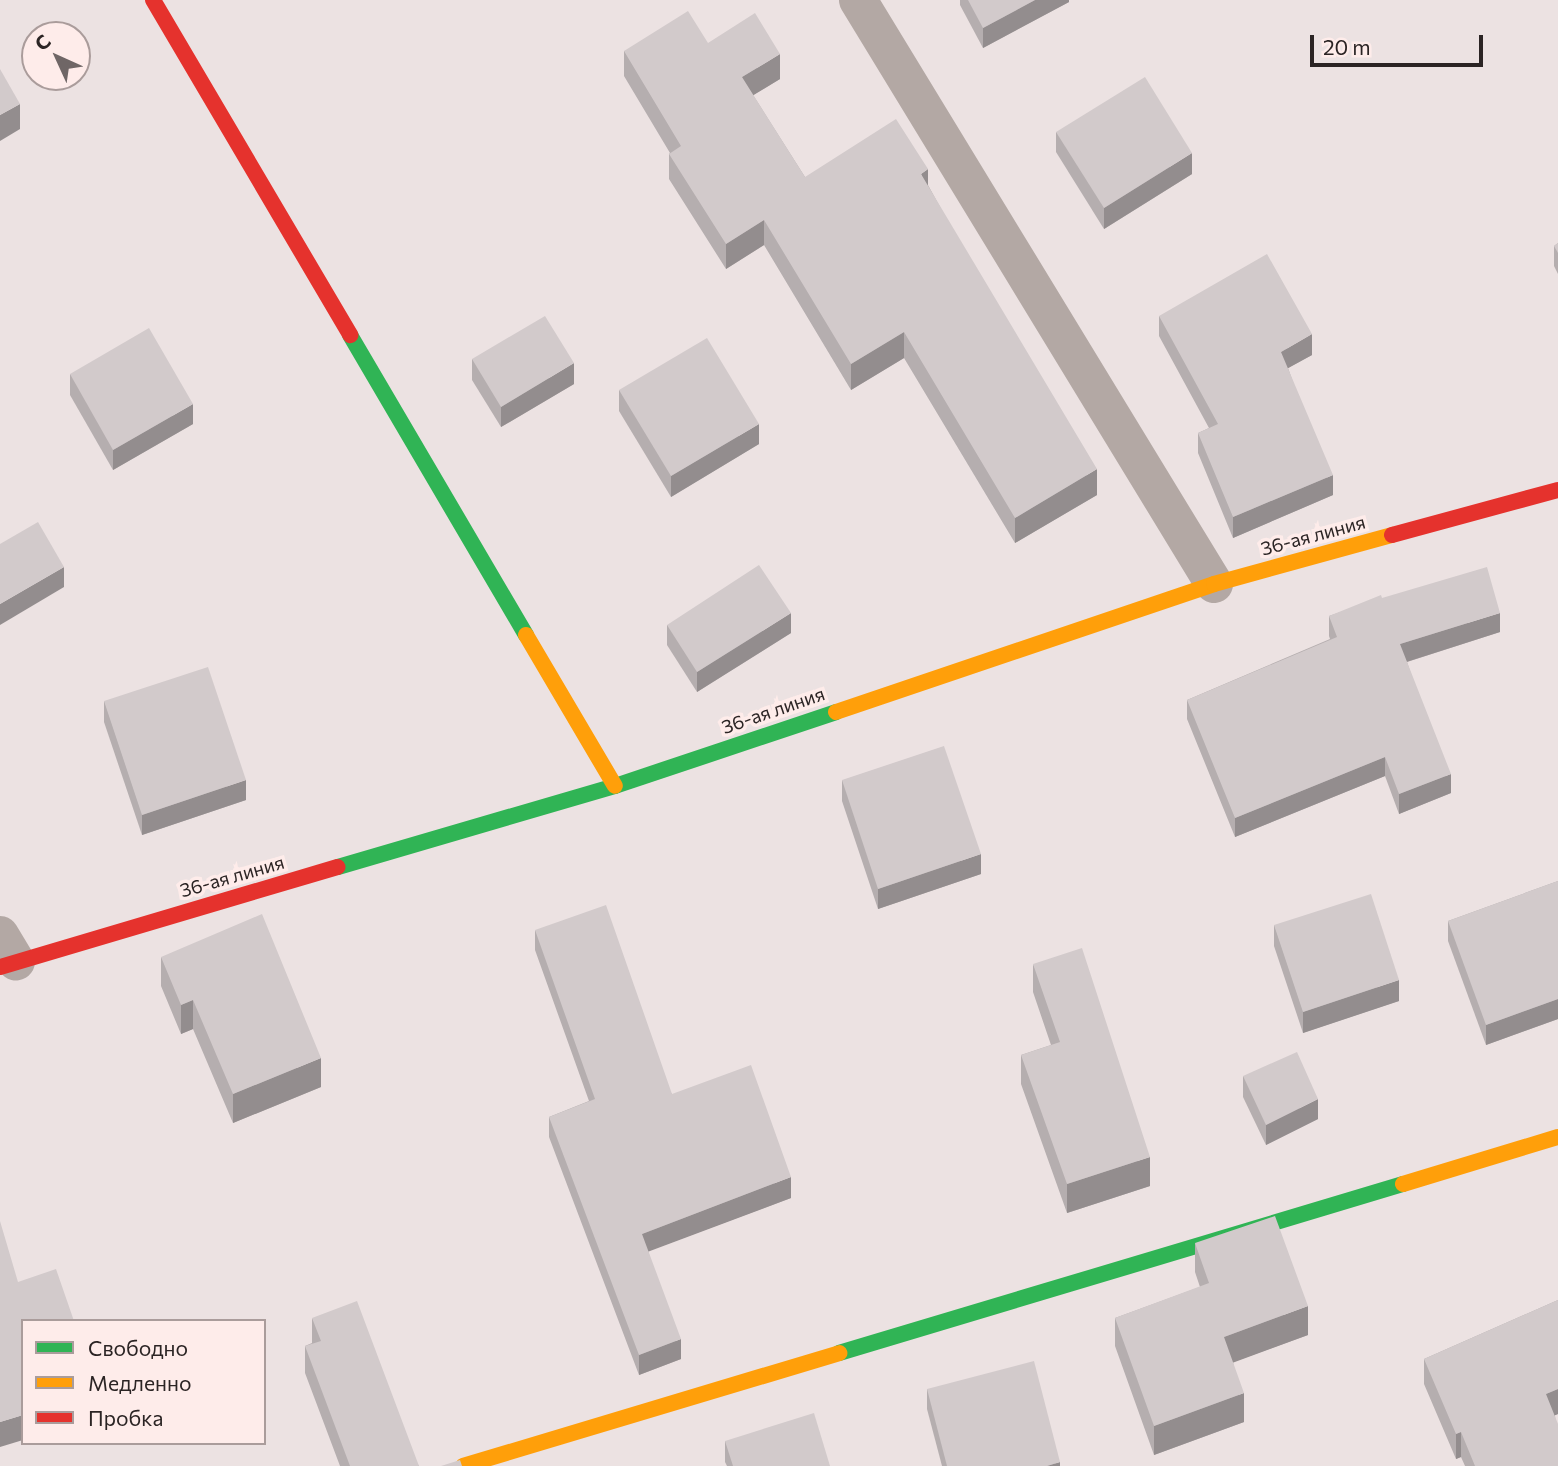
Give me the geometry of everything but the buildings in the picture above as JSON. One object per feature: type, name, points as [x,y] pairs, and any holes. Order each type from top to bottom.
[{"type":"street","points":[[153,0],[615,786]]},
{"type":"street","points":[[858,0],[1214,584]]},
{"type":"street","name":"36-ая линия","points":[[5,954],[615,786],[1214,584],[1558,490]]},
{"type":"street","points":[[463,1466],[1558,1137]]},
{"type":"traffic: fast","points":[[350,335],[526,635]]},
{"type":"traffic: fast","points":[[338,867],[615,786],[836,712]]},
{"type":"traffic: fast","points":[[839,1353],[1403,1184]]},
{"type":"traffic: slow","points":[[836,712],[1214,584],[1392,535]]},
{"type":"traffic: slow","points":[[526,635],[615,786]]},
{"type":"traffic: slow","points":[[1403,1184],[1558,1137]]},
{"type":"traffic: slow","points":[[463,1466],[839,1353]]},
{"type":"traffic: jam","points":[[153,0],[350,335]]},
{"type":"traffic: jam","points":[[1392,535],[1558,490]]},
{"type":"traffic: jam","points":[[0,967],[338,867]]}]
